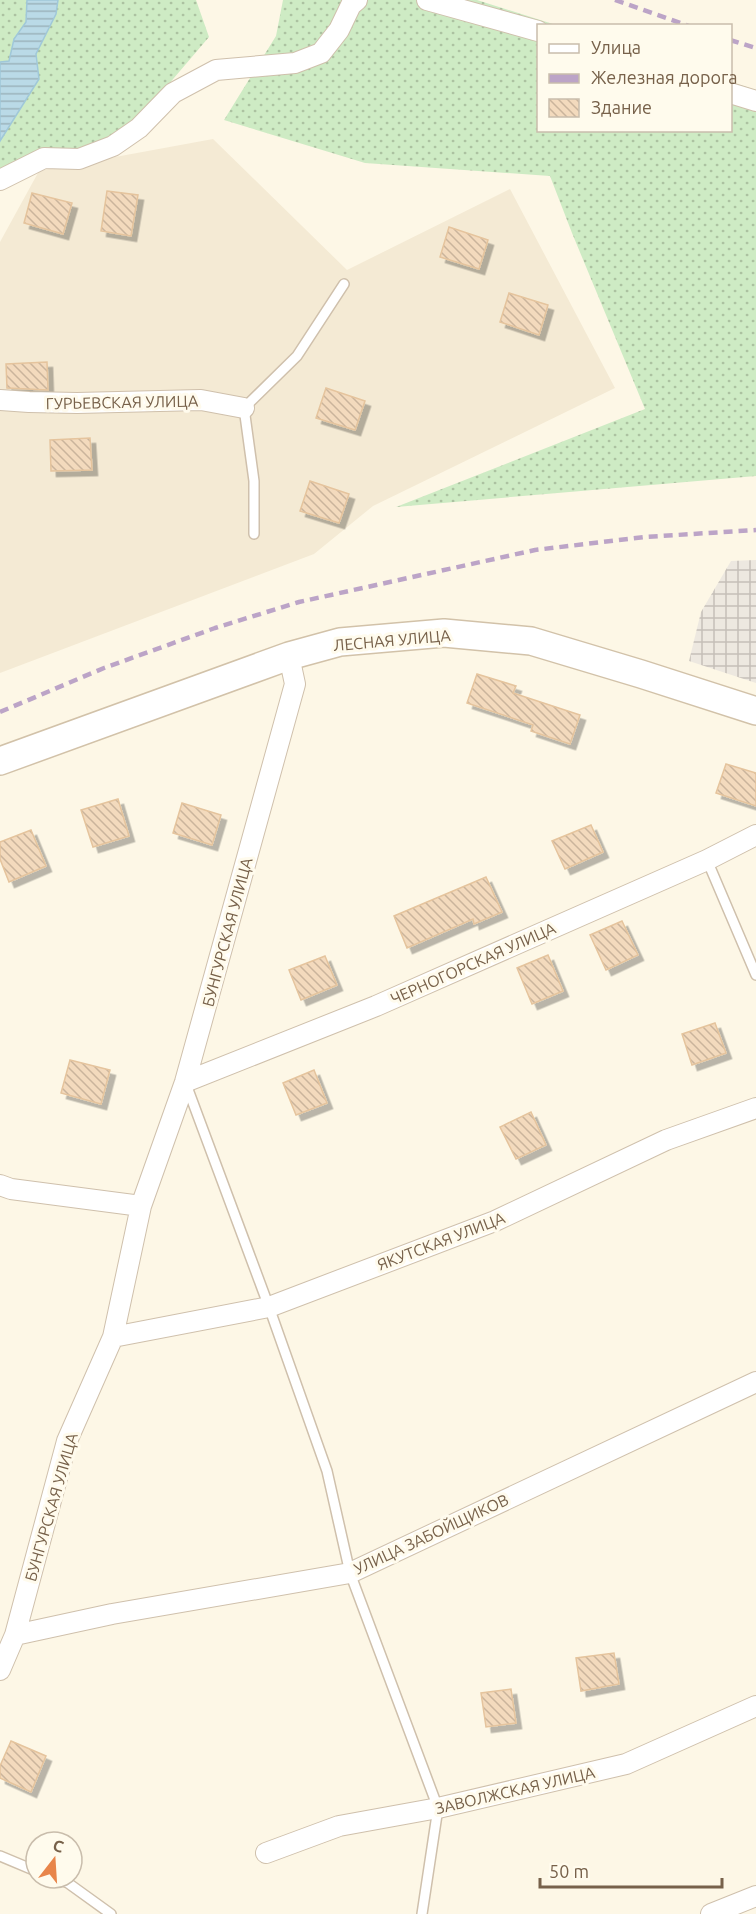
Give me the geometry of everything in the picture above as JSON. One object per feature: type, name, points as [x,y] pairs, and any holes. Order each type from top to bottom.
[{"type":"main road","name":"ЛЕСНАЯ УЛИЦА","points":[[0,761],[289,656],[340,642],[444,633],[531,641],[756,711]]},
{"type":"street","points":[[0,180],[44,158],[79,159],[113,146],[140,128],[173,93],[216,70],[295,63],[321,53],[339,30],[351,5],[357,0]]},
{"type":"street","points":[[427,0],[537,31]]},
{"type":"street","points":[[732,94],[756,101]]},
{"type":"street","name":"ГУРЬЕВСКАЯ УЛИЦА","points":[[0,400],[77,403],[201,400],[243,408]]},
{"type":"street","name":"БУНГУРСКАЯ УЛИЦА","points":[[0,1670],[15,1635],[68,1441],[113,1337],[141,1206],[185,1082],[295,684],[289,656]]},
{"type":"street","name":"ЧЕРНОГОРСКАЯ УЛИЦА","points":[[185,1082],[376,1006],[707,860],[756,834]]},
{"type":"street","name":"ЯКУТСКАЯ УЛИЦА","points":[[113,1337],[269,1307],[495,1221],[666,1140],[756,1108]]},
{"type":"street","points":[[0,1185],[11,1189],[141,1206]]},
{"type":"street","name":"УЛИЦА ЗАБОЙЩИКОВ","points":[[15,1635],[112,1614],[350,1573],[756,1382]]},
{"type":"street","name":"ЗАВОЛЖСКАЯ УЛИЦА","points":[[267,1853],[339,1826],[438,1808],[626,1764],[756,1706]]},
{"type":"street","points":[[711,1914],[756,1896]]},
{"type":"lane","points":[[254,534],[254,481],[243,408],[297,356],[344,284]]},
{"type":"lane","points":[[707,860],[756,975]]},
{"type":"lane","points":[[185,1082],[327,1471],[350,1573],[438,1808],[422,1914]]},
{"type":"lane","points":[[0,1856],[24,1865]]},
{"type":"lane","points":[[78,1890],[111,1914]]},
{"type":"shaded area","points":[[213,139],[347,270],[510,189],[615,388],[373,506],[314,554],[0,673],[0,242],[39,171]]},
{"type":"shaded area","points":[[756,560],[756,683],[689,661],[701,612],[731,561]]},
{"type":"green space","points":[[0,0],[196,0],[209,37],[162,92],[99,156],[23,157],[0,189]]},
{"type":"green space","points":[[283,0],[477,0],[553,24],[537,24],[537,132],[732,132],[732,82],[756,90],[756,476],[396,507],[645,409],[550,176],[365,163],[224,120],[276,36]]},
{"type":"water","points":[[27,0],[58,0],[56,14],[36,54],[39,79],[0,141],[0,62],[9,61],[14,39],[26,22]]},
{"type":"building","points":[[107,191],[138,195],[131,236],[101,231]]},
{"type":"building","points":[[32,193],[72,203],[63,234],[24,223]]},
{"type":"building","points":[[449,227],[488,240],[479,269],[440,257]]},
{"type":"building","points":[[509,293],[548,305],[539,335],[500,322]]},
{"type":"building","points":[[47,362],[48,390],[7,388],[6,364]]},
{"type":"building","points":[[326,388],[365,401],[355,430],[316,418]]},
{"type":"building","points":[[90,438],[92,470],[51,471],[50,440]]},
{"type":"building","points":[[310,481],[349,494],[339,523],[300,511]]},
{"type":"building","points":[[477,674],[516,686],[513,693],[580,715],[570,744],[531,731],[533,725],[467,703]]},
{"type":"building","points":[[726,764],[756,773],[756,806],[716,793]]},
{"type":"building","points":[[118,799],[129,836],[93,847],[81,810]]},
{"type":"building","points":[[182,803],[221,815],[212,845],[173,833]]},
{"type":"building","points":[[591,825],[603,852],[565,869],[552,841]]},
{"type":"building","points":[[31,830],[46,866],[9,882],[0,859],[0,842]]},
{"type":"building","points":[[486,877],[502,912],[474,924],[473,919],[407,948],[394,916]]},
{"type":"building","points":[[622,921],[638,955],[606,970],[590,935]]},
{"type":"building","points":[[548,955],[563,991],[532,1004],[517,968]]},
{"type":"building","points":[[325,956],[337,985],[301,1000],[289,970]]},
{"type":"building","points":[[715,1023],[726,1053],[692,1065],[682,1034]]},
{"type":"building","points":[[70,1060],[110,1070],[101,1104],[61,1093]]},
{"type":"building","points":[[314,1070],[327,1103],[296,1115],[283,1083]]},
{"type":"building","points":[[531,1112],[546,1145],[516,1159],[500,1127]]},
{"type":"building","points":[[614,1653],[619,1684],[581,1691],[576,1658]]},
{"type":"building","points":[[511,1689],[516,1723],[486,1727],[481,1693]]},
{"type":"building","points":[[11,1741],[46,1756],[31,1792],[0,1778],[0,1766]]},
{"type":"railway","points":[[615,0],[683,24]]},
{"type":"railway","points":[[732,41],[756,48]]},
{"type":"railway","points":[[0,712],[104,668],[215,628],[299,602],[535,550],[645,537],[756,530]]}]
